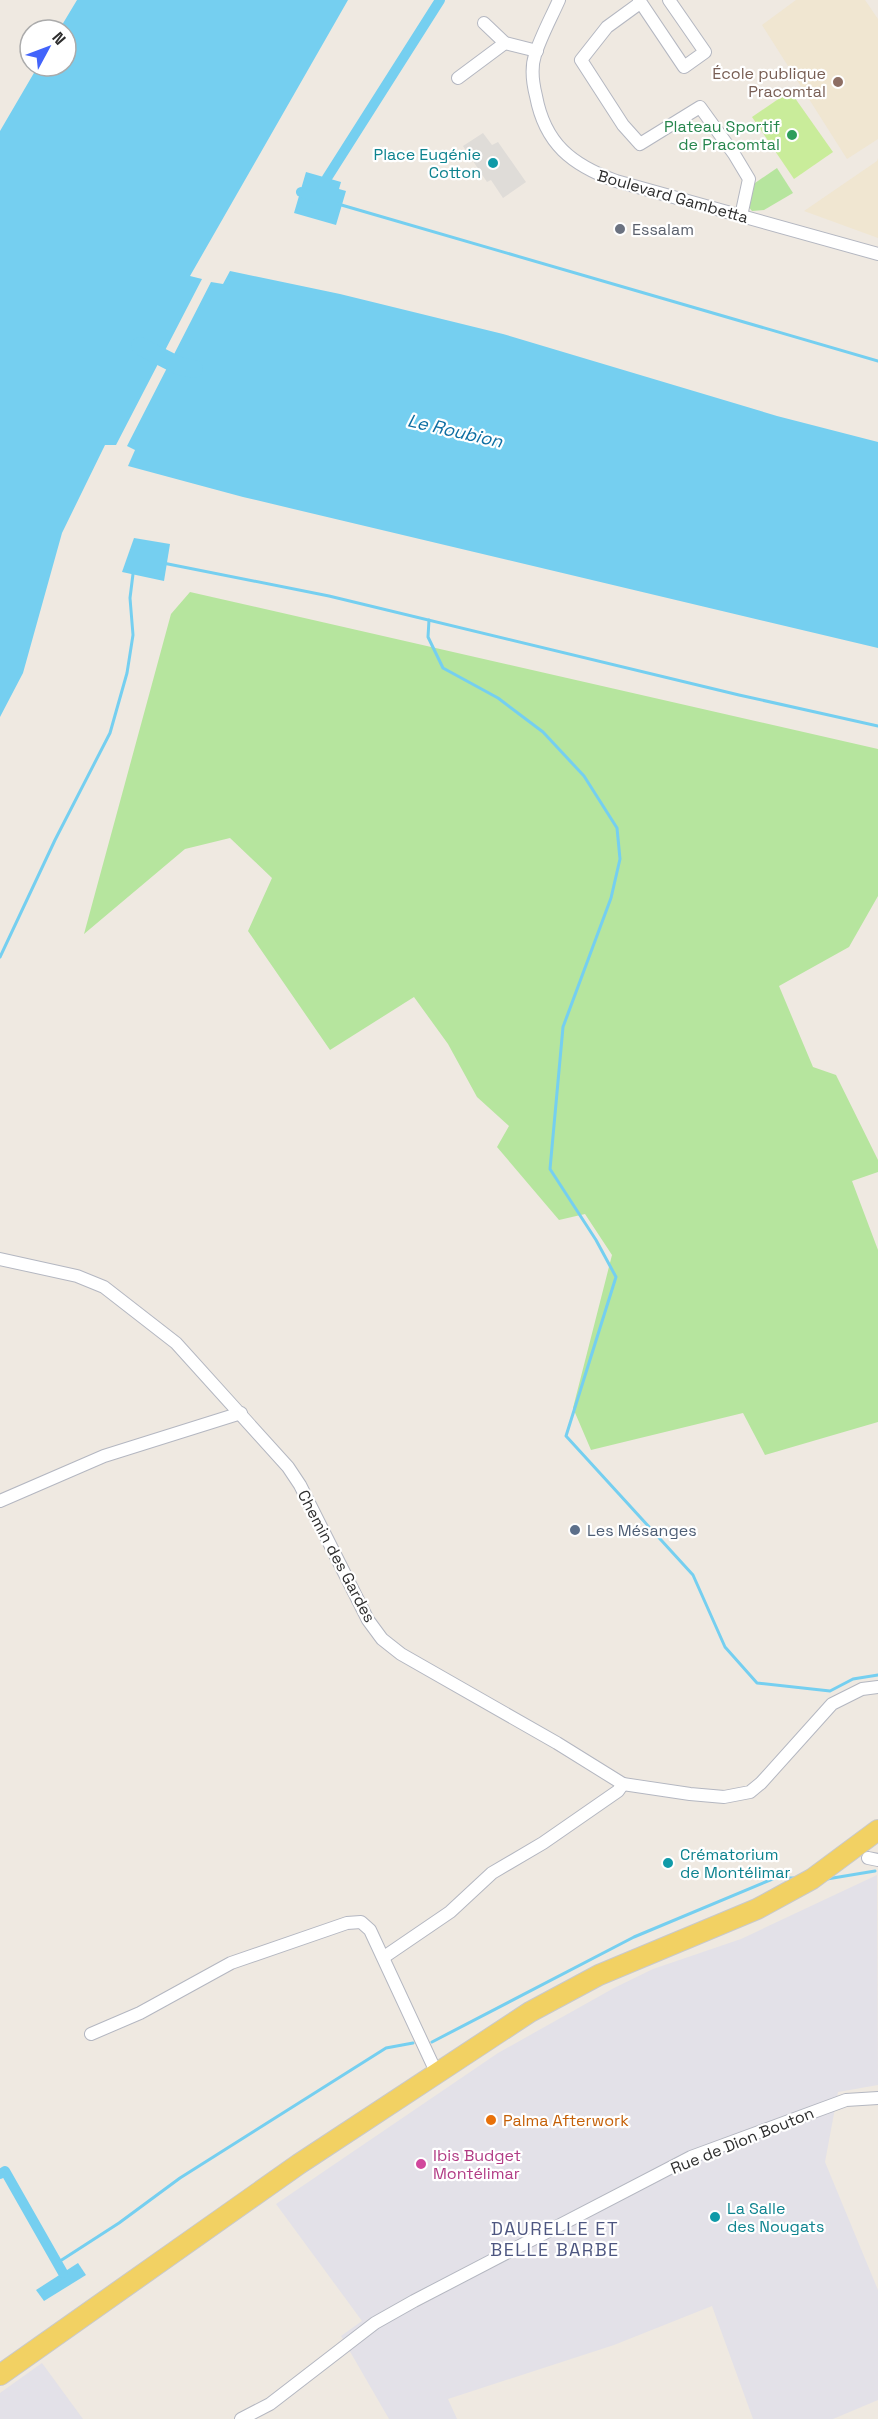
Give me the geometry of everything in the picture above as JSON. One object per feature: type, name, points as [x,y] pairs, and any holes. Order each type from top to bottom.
[{"type":"main road","points":[[0,2375],[299,2164],[531,2012],[599,1975],[757,1909],[812,1879],[878,1830]]},
{"type":"street","name":"Boulevard Gambetta","points":[[560,0],[534,57],[534,85],[542,120],[560,149],[573,161],[591,172],[616,181],[878,254]]},
{"type":"street","points":[[669,0],[705,52],[684,67],[640,1],[608,27],[581,60],[623,124],[640,144],[700,107],[749,179],[741,216]]},
{"type":"street","points":[[484,23],[505,44],[537,51]]},
{"type":"street","points":[[458,78],[505,44]]},
{"type":"street","name":"Chemin des Gardes","points":[[0,1258],[77,1276],[104,1287],[176,1343],[241,1413],[282,1460],[300,1485],[368,1620],[382,1639],[401,1654],[624,1784],[724,1797],[750,1792],[761,1784],[832,1704],[862,1689],[878,1687]]},
{"type":"street","points":[[0,1501],[104,1456],[241,1413]]},
{"type":"street","points":[[384,1957],[450,1912],[492,1873],[543,1843],[618,1791],[624,1784]]},
{"type":"street","points":[[91,2034],[140,2013],[231,1963],[347,1923],[361,1922],[370,1930],[384,1957],[436,2074]]},
{"type":"street","name":"Rue de Dion Bouton","points":[[242,2419],[270,2403],[375,2323],[424,2295],[691,2157],[846,2100],[878,2098]]},
{"type":"shaded area","name":"École publique Pracomtal","points":[[796,0],[865,0],[878,19],[878,139],[847,159],[762,25]]},
{"type":"shaded area","name":"Place Eugénie Cotton","points":[[483,133],[492,145],[498,142],[526,182],[503,198],[491,180],[487,182],[463,146]]},
{"type":"shaded area","points":[[878,158],[878,238],[804,211],[877,161]]},
{"type":"shaded area","points":[[877,1875],[878,2085],[838,2092],[825,2162],[878,2290],[878,2400],[833,2419],[753,2419],[712,2306],[614,2345],[448,2399],[457,2419],[389,2419],[341,2336],[362,2321],[276,2204],[498,2053],[614,1988],[653,1969],[741,1939]]},
{"type":"shaded area","points":[[42,2363],[83,2419],[0,2419],[0,2393]]},
{"type":"green space","name":"Plateau Sportif de Pracomtal","points":[[790,91],[833,152],[794,179],[752,117]]},
{"type":"green space","points":[[777,168],[793,193],[764,210],[752,211],[748,206],[755,183]]},
{"type":"green space","points":[[190,592],[878,749],[878,896],[849,947],[779,986],[813,1067],[836,1075],[878,1160],[878,1172],[852,1181],[878,1250],[878,1422],[765,1455],[743,1413],[591,1450],[573,1408],[612,1255],[585,1214],[559,1220],[497,1147],[509,1126],[477,1097],[448,1044],[414,997],[330,1050],[248,931],[272,878],[230,838],[185,849],[84,934],[171,614]]},
{"type":"water","points":[[77,0],[348,0],[190,276],[202,279],[116,445],[105,445],[62,533],[23,673],[0,717],[0,131],[31,78],[78,78],[78,18],[66,18]]},
{"type":"water","points":[[306,172],[341,182],[339,189],[346,191],[336,225],[294,213]]},
{"type":"water","points":[[230,271],[340,294],[503,334],[777,416],[878,442],[878,648],[243,497],[128,466],[135,450],[127,446],[211,282],[223,284]]},
{"type":"water","points":[[134,538],[170,544],[164,581],[122,572]]},
{"type":"water","points":[[78,2263],[86,2275],[44,2301],[36,2290]]},
{"type":"waterway","points":[[301,192],[318,199],[327,178],[440,0]]},
{"type":"waterway","points":[[338,204],[878,361]]},
{"type":"waterway","name":"Le Roubion","points":[[140,346],[179,366],[194,369]]},
{"type":"waterway","points":[[163,563],[329,596],[739,695],[878,726]]},
{"type":"waterway","points":[[0,957],[55,840],[110,733],[127,673],[133,635],[130,598],[133,574]]},
{"type":"waterway","points":[[429,620],[428,637],[443,668],[498,698],[543,732],[584,776],[617,828],[620,859],[611,898],[563,1027],[550,1169],[596,1240],[616,1277],[566,1436],[693,1575],[725,1647],[757,1683],[830,1691],[853,1679],[878,1675]]},
{"type":"waterway","points":[[827,1879],[875,1871]]},
{"type":"waterway","points":[[432,2042],[634,1937],[775,1878],[797,1878]]},
{"type":"waterway","points":[[57,2263],[119,2223],[180,2178],[386,2048],[413,2043]]},
{"type":"waterway","points":[[0,2174],[5,2171],[63,2273]]},
{"type":"place","name":"École publique Pracomtal","points":[[838,82]]},
{"type":"place","name":"Plateau Sportif de Pracomtal","points":[[792,135]]},
{"type":"place","name":"Place Eugénie Cotton","points":[[493,163]]},
{"type":"place","name":"Essalam","points":[[620,229]]},
{"type":"place","name":"Les Mésanges","points":[[575,1530]]},
{"type":"place","name":"Crématorium de Montélimar","points":[[668,1863]]},
{"type":"place","name":"Palma Afterwork","points":[[491,2120]]},
{"type":"place","name":"Ibis Budget Montélimar","points":[[421,2164]]},
{"type":"place","name":"La Salle des Nougats","points":[[715,2217]]},
{"type":"district","name":"DAURELLE ET BELLE BARBE","points":[[555,2239]]}]
